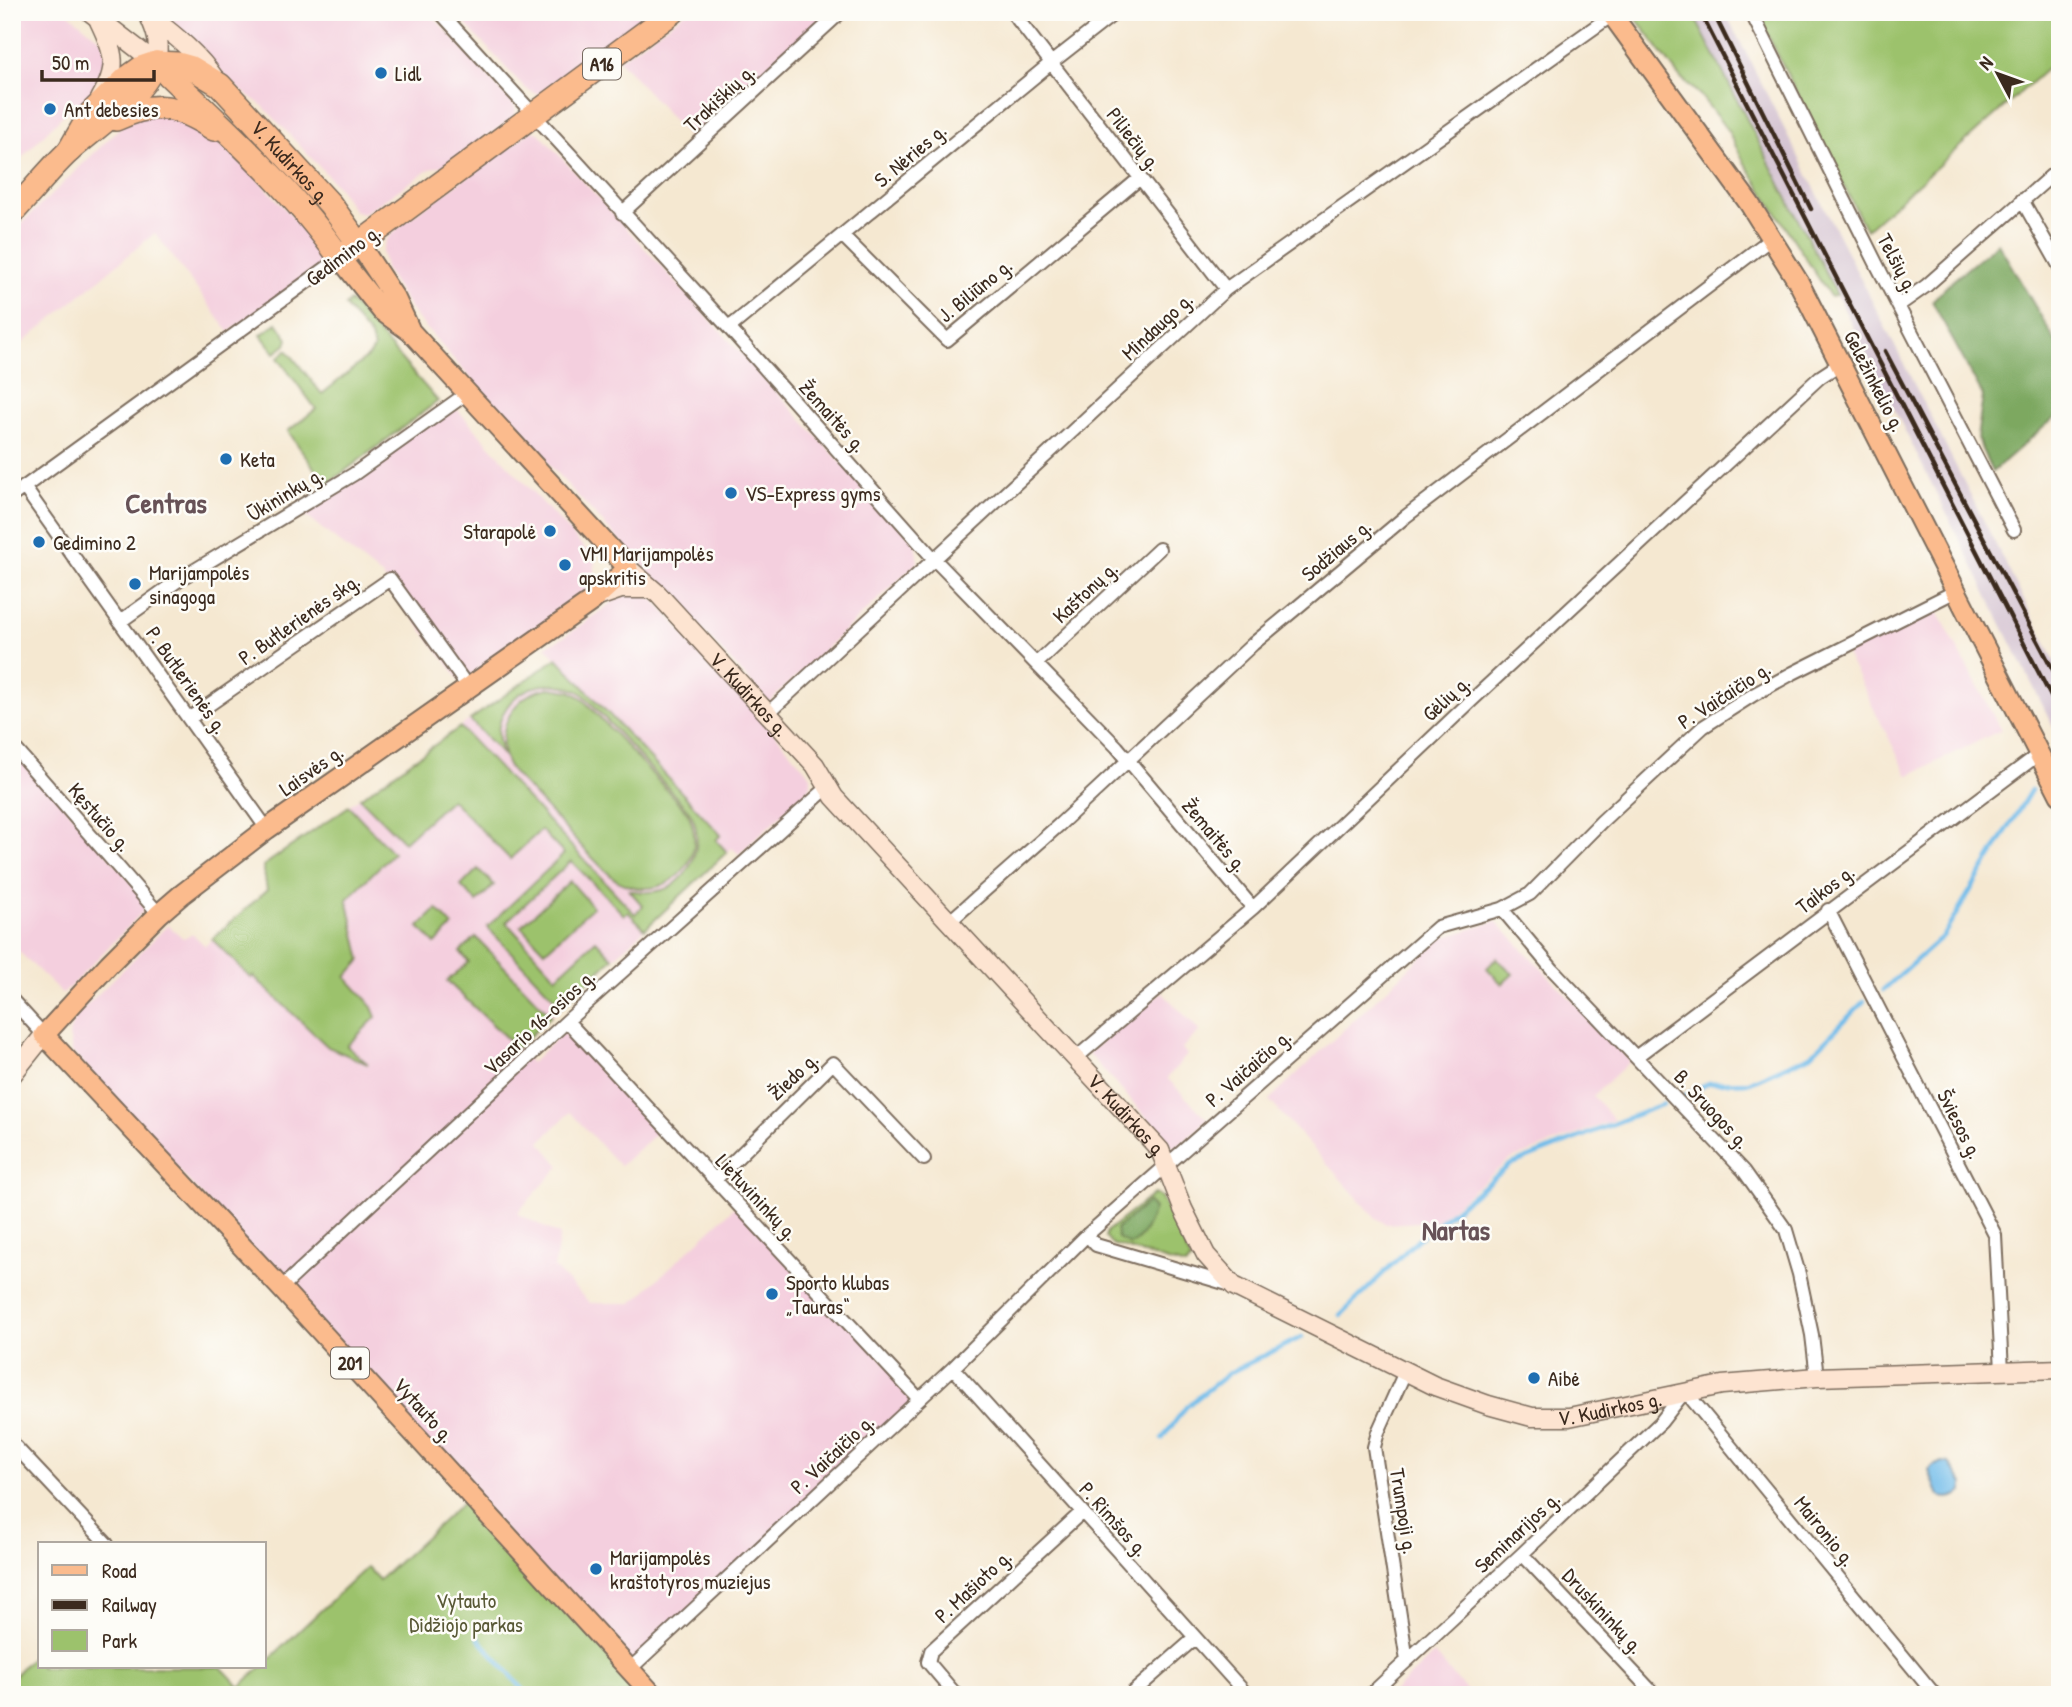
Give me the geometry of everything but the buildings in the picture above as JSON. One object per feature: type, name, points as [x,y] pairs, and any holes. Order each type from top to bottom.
[{"type":"highway","name":"Gedimino g.","points":[[340,258],[673,12]]},
{"type":"highway","points":[[156,63],[191,68],[220,85]]},
{"type":"highway","points":[[12,213],[98,118],[140,89],[156,63]]},
{"type":"highway","points":[[156,63],[248,152],[322,233],[340,258]]},
{"type":"highway","name":"V. Kudirkos g.","points":[[220,85],[330,204],[359,244]]},
{"type":"highway","points":[[98,118],[148,106],[164,107],[204,123],[248,152]]},
{"type":"main road","points":[[94,15],[156,63],[158,36],[147,14]]},
{"type":"main road","name":"V. Kudirkos g.","points":[[147,14],[193,51],[220,85]]},
{"type":"main road","name":"Geležinkelio g.","points":[[1611,14],[1772,238],[1799,284],[2060,795]]},
{"type":"main road","points":[[94,15],[114,57],[110,82],[98,118]]},
{"type":"main road","name":"V. Kudirkos g.","points":[[359,244],[396,300],[411,332]]},
{"type":"main road","name":"V. Kudirkos g.","points":[[340,258],[382,311],[411,332],[628,568],[652,589],[815,765],[827,788],[1160,1150],[1206,1255],[1234,1286],[1434,1387],[1532,1417],[1569,1417],[1721,1385],[1817,1377],[2060,1369]]},
{"type":"main road","name":"Laisvės g.","points":[[44,1035],[159,914],[267,829],[598,597],[628,568]]},
{"type":"main road","points":[[598,597],[621,589],[652,589]]},
{"type":"main road","points":[[12,1075],[44,1035]]},
{"type":"main road","name":"Vytauto g.","points":[[44,1035],[631,1669],[647,1693]]},
{"type":"street","name":"Žemaitės g.","points":[[440,12],[729,328],[934,559],[1117,747],[1253,908]]},
{"type":"street","name":"Trakiškių g.","points":[[622,213],[841,12]]},
{"type":"street","name":"Piliečių g.","points":[[1012,12],[1226,289]]},
{"type":"street","name":"S. Nėries g.","points":[[729,328],[1116,12]]},
{"type":"street","name":"Telšių g.","points":[[1751,12],[1872,255],[2014,530]]},
{"type":"street","name":"Mindaugo g.","points":[[767,714],[1226,289],[1611,14]]},
{"type":"street","points":[[1899,304],[1926,286],[2060,168]]},
{"type":"street","name":"J. Biliūno g.","points":[[842,235],[947,340],[1140,178]]},
{"type":"street","points":[[2022,200],[2060,267]]},
{"type":"street","name":"Sodžiaus g.","points":[[949,922],[1253,644],[1405,517],[1772,238]]},
{"type":"street","name":"Gedimino g.","points":[[12,496],[340,258]]},
{"type":"street","name":"Gėlių g.","points":[[1076,1058],[1253,908],[1820,377],[1840,364]]},
{"type":"street","name":"Ūkininkų g.","points":[[121,621],[180,579],[354,474],[466,394]]},
{"type":"street","name":"P. Butlerienės g.","points":[[24,487],[267,829]]},
{"type":"street","name":"Kaštonų g.","points":[[1037,663],[1159,550]]},
{"type":"street","name":"P. Butlerienės skg.","points":[[190,718],[390,579],[468,687]]},
{"type":"street","name":"P. Vaičaičio g.","points":[[631,1669],[953,1368],[1087,1236],[1438,927],[1502,909],[1530,894],[1601,822],[1703,727],[1793,673],[1955,591]]},
{"type":"street","name":"Kęstučio g.","points":[[12,745],[159,914]]},
{"type":"street","name":"Taikos g.","points":[[1637,1056],[2039,754]]},
{"type":"street","name":"Vasario 16-osios g.","points":[[281,1289],[567,1021],[827,788]]},
{"type":"street","name":"B. Sruogos g.","points":[[1502,909],[1553,970],[1744,1171],[1786,1230],[1812,1335],[1817,1377]]},
{"type":"street","name":"Šviesos g.","points":[[1828,910],[1995,1235],[2002,1371]]},
{"type":"street","points":[[12,1000],[44,1035]]},
{"type":"street","name":"Lietuvininkų g.","points":[[567,1021],[919,1399]]},
{"type":"street","name":"Žiedo g.","points":[[715,1180],[833,1063],[924,1159]]},
{"type":"street","points":[[1087,1236],[1096,1245],[1234,1286]]},
{"type":"street","points":[[1189,1272],[1198,1266],[1206,1255]]},
{"type":"street","name":"P. Rimšos g.","points":[[953,1368],[1247,1695]]},
{"type":"street","name":"Trumpoji g.","points":[[1405,1372],[1374,1447],[1407,1661]]},
{"type":"street","name":"Seminarijos g.","points":[[1370,1695],[1661,1422],[1685,1391]]},
{"type":"street","name":"Maironio g.","points":[[1685,1391],[1935,1695]]},
{"type":"street","points":[[12,1443],[105,1542]]},
{"type":"street","name":"P. Mašioto g.","points":[[956,1695],[928,1662],[931,1651],[1082,1512]]},
{"type":"street","name":"Druskininkų g.","points":[[1522,1554],[1655,1695]]},
{"type":"street","points":[[1129,1695],[1195,1638]]},
{"type":"shaded area","points":[[12,12],[67,12],[102,41],[109,57],[100,87],[84,106],[64,114],[12,168]]},
{"type":"shaded area","points":[[163,12],[429,12],[516,110],[512,118],[451,163],[430,169],[363,214],[353,210],[339,188],[263,106],[239,89]]},
{"type":"shaded area","points":[[454,12],[657,12],[538,95],[525,88]]},
{"type":"shaded area","points":[[686,12],[832,12],[692,141],[619,60]]},
{"type":"shaded area","points":[[1692,12],[1725,12],[2060,671],[2060,740],[1837,295]]},
{"type":"shaded area","points":[[163,112],[213,135],[250,170],[330,258],[229,332],[155,233],[12,352],[12,233],[131,117]]},
{"type":"shaded area","points":[[531,131],[539,133],[915,543],[918,562],[769,702],[501,413],[414,314],[385,269],[382,252],[386,240],[403,223]]},
{"type":"shaded area","points":[[454,406],[595,562],[595,576],[585,594],[461,682],[383,577],[297,509]]},
{"type":"shaded area","points":[[640,592],[654,600],[757,713],[811,776],[811,785],[739,854],[732,848],[517,1048],[531,1063],[563,1032],[657,1132],[620,1166],[570,1112],[540,1142],[560,1166],[517,1213],[560,1235],[554,1268],[590,1303],[632,1303],[738,1204],[919,1399],[630,1669],[72,1052],[69,1034],[74,1018],[168,925],[183,938],[193,934],[205,946],[267,890],[263,866],[556,659],[546,646],[564,637],[620,597]]},
{"type":"shaded area","points":[[1935,606],[2001,730],[1908,776],[1845,652]]},
{"type":"shaded area","points":[[12,745],[150,904],[63,994],[12,945]]},
{"type":"shaded area","points":[[1496,921],[1630,1061],[1593,1096],[1614,1120],[1509,1160],[1436,1221],[1386,1224],[1376,1218],[1269,1100],[1440,939]]},
{"type":"shaded area","points":[[1162,992],[1200,1031],[1182,1048],[1187,1055],[1167,1078],[1208,1120],[1175,1149],[1088,1053]]},
{"type":"shaded area","points":[[1434,1654],[1470,1695],[1390,1695]]},
{"type":"green space","points":[[1636,12],[1692,12],[1837,295],[1830,296],[1744,162],[1728,131],[1700,95],[1678,75],[1635,17]]},
{"type":"green space","points":[[1756,12],[2060,12],[2060,75],[2050,66],[1866,230]]},
{"type":"green space","points":[[1998,243],[2060,349],[2060,413],[1992,472],[1977,438],[1983,396],[1932,301]]},
{"type":"green space","points":[[350,301],[438,401],[326,485],[288,431],[316,409],[278,358],[287,350],[322,394],[374,349],[371,337],[345,306]]},
{"type":"green space","points":[[277,323],[288,339],[286,345],[275,353],[261,335]]},
{"type":"green space","points":[[557,658],[721,835],[716,840],[727,852],[645,929],[628,912],[624,915],[571,861],[506,922],[556,977],[596,940],[613,958],[562,1006],[487,927],[564,854],[541,830],[510,859],[451,799],[404,842],[360,798],[460,727],[635,914],[643,906],[629,890],[662,890],[673,885],[689,868],[694,856],[696,833],[689,811],[583,694],[571,688],[544,685],[521,693],[511,702],[499,726],[502,754],[470,720]]},
{"type":"green space","points":[[550,688],[570,691],[581,697],[688,813],[694,834],[692,855],[685,868],[673,879],[659,886],[643,888],[615,879],[509,768],[503,738],[510,715],[526,697]]},
{"type":"green space","points":[[349,806],[393,853],[347,899],[361,960],[346,977],[371,1005],[376,1017],[347,1046],[368,1064],[328,1047],[212,939],[267,890],[263,866]]},
{"type":"green space","points":[[478,869],[494,885],[477,902],[461,886]]},
{"type":"green space","points":[[570,881],[593,907],[545,951],[521,926]]},
{"type":"green space","points":[[437,909],[453,926],[435,944],[419,927]]},
{"type":"green space","points":[[476,937],[551,1016],[517,1048],[447,981],[469,962],[460,952]]},
{"type":"green space","points":[[1497,958],[1513,974],[1502,984],[1487,968]]},
{"type":"green space","points":[[1154,1194],[1161,1197],[1191,1260],[1185,1266],[1112,1244],[1105,1237],[1107,1231]]},
{"type":"green space","points":[[1148,1202],[1154,1209],[1142,1234],[1130,1245],[1118,1238],[1116,1229]]},
{"type":"green space","name":"Vytauto Didžiojo parkas","points":[[471,1495],[641,1695],[12,1695],[12,1678],[38,1650],[38,1668],[222,1668],[240,1687],[260,1668],[266,1668],[266,1662],[367,1567],[379,1580]]},
{"type":"water","points":[[1942,1462],[1949,1463],[1963,1484],[1963,1491],[1955,1496],[1939,1496],[1929,1471],[1931,1467]]},
{"type":"waterway","points":[[1883,990],[1943,936],[2031,790]]},
{"type":"waterway","points":[[1684,1096],[1709,1083],[1750,1082],[1811,1055],[1864,1001]]},
{"type":"waterway","points":[[1341,1315],[1417,1240],[1510,1165],[1663,1104]]},
{"type":"waterway","points":[[1162,1439],[1186,1407],[1229,1373],[1302,1337]]},
{"type":"waterway","points":[[478,1638],[528,1695]]},
{"type":"railway","points":[[1700,12],[2060,714]]},
{"type":"railway","points":[[1713,12],[1811,209]]},
{"type":"railway","points":[[1885,351],[2060,683]]},
{"type":"place","name":"Lidl","points":[[381,73]]},
{"type":"place","name":"Ant debesies","points":[[50,109]]},
{"type":"place","name":"Keta","points":[[226,459]]},
{"type":"place","name":"VS-Express gyms","points":[[731,493]]},
{"type":"place","name":"Starapolė","points":[[550,531]]},
{"type":"place","name":"Gedimino 2","points":[[39,542]]},
{"type":"place","name":"VMI Marijampolės apskritis","points":[[565,565]]},
{"type":"place","name":"Marijampolės sinagoga","points":[[135,584]]},
{"type":"place","name":"Sporto klubas „Tauras“","points":[[772,1294]]},
{"type":"place","name":"Aibė","points":[[1534,1378]]},
{"type":"place","name":"Marijampolės kraštotyros muziejus","points":[[596,1569]]},
{"type":"district","name":"Centras","points":[[166,503]]},
{"type":"district","name":"Nartas","points":[[1456,1230]]}]
